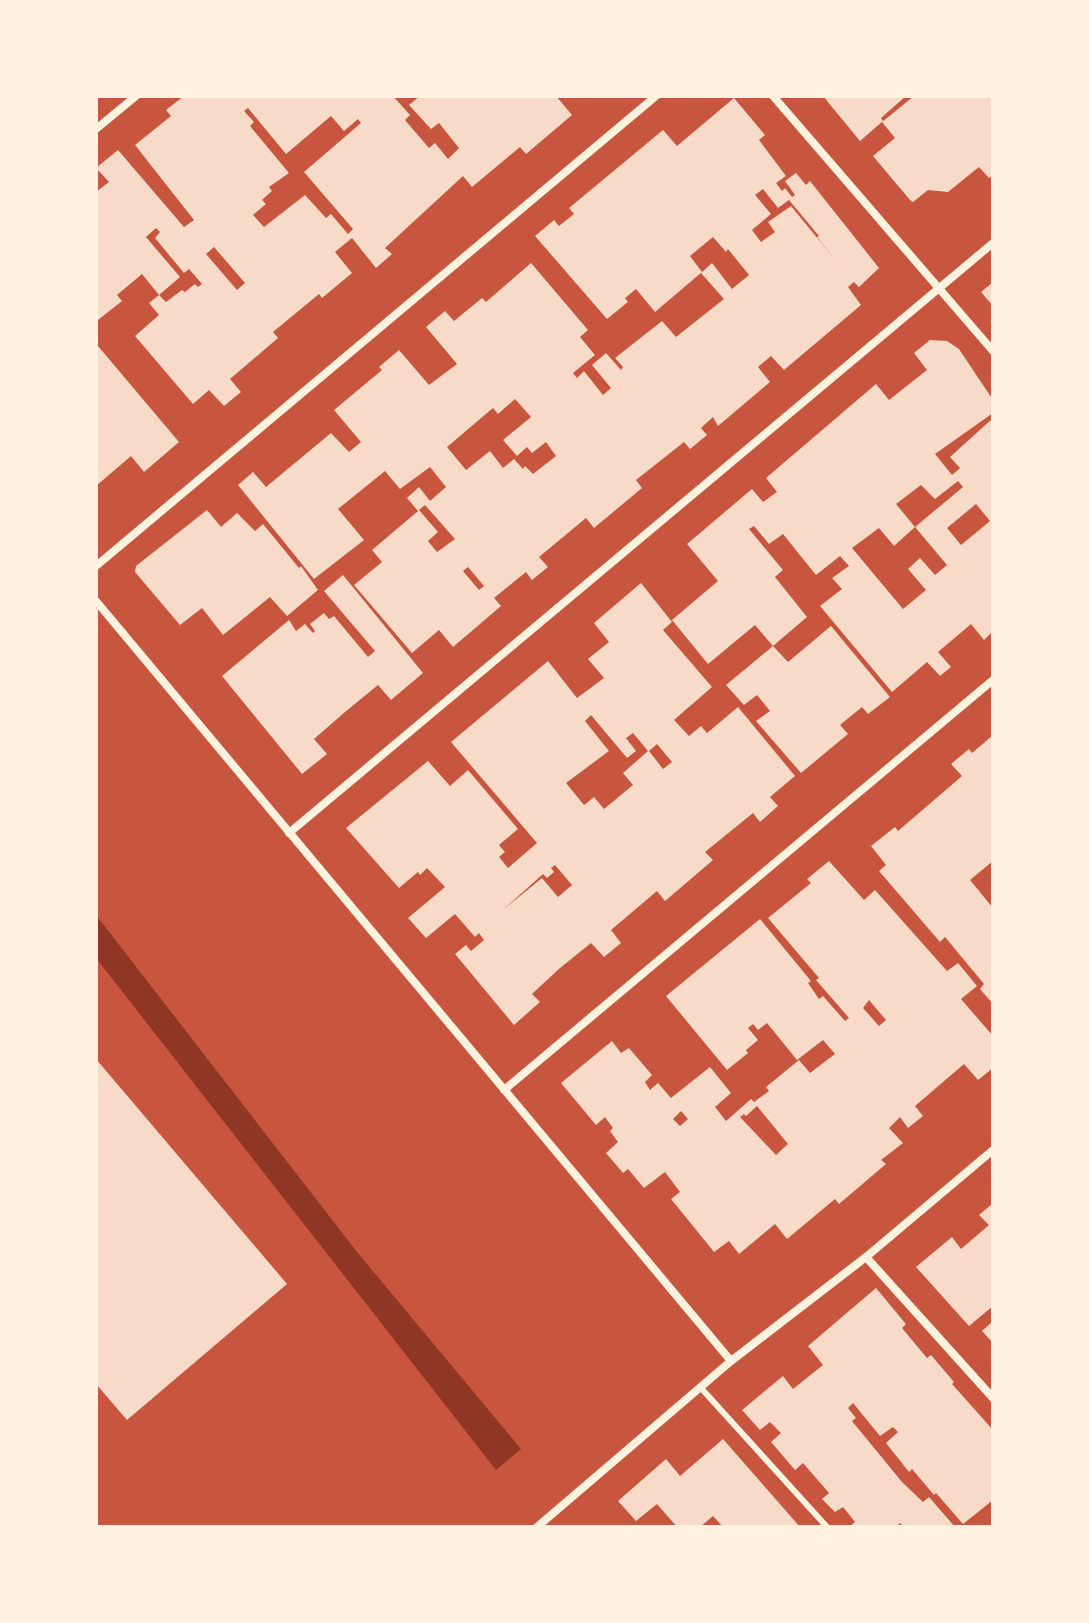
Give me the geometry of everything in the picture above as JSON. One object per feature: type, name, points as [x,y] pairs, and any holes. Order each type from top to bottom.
[{"type":"street","points":[[96,129],[136,96]]},
{"type":"street","points":[[96,566],[656,96]]},
{"type":"street","points":[[773,96],[993,351]]},
{"type":"street","points":[[289,833],[993,243]]},
{"type":"street","points":[[96,601],[731,1361]]},
{"type":"street","points":[[504,1090],[993,680]]},
{"type":"street","points":[[537,1527],[731,1361],[866,1257],[993,1150]]},
{"type":"street","points":[[866,1257],[993,1398]]},
{"type":"lane","points":[[701,1388],[827,1527]]},
{"type":"shaded area","points":[[96,915],[357,1252],[521,1449],[496,1470],[96,958]]},
{"type":"building","points":[[184,96],[393,96],[410,115],[405,120],[429,148],[435,143],[448,159],[459,148],[439,123],[431,129],[409,105],[420,96],[556,96],[572,115],[526,154],[520,147],[472,187],[463,176],[385,248],[392,254],[376,268],[352,238],[335,252],[352,273],[322,298],[319,294],[273,332],[278,338],[230,379],[241,392],[224,406],[209,390],[193,404],[135,336],[159,315],[149,303],[159,295],[142,274],[117,295],[122,301],[98,320],[96,318],[96,192],[109,182],[96,168],[118,150],[184,227],[194,220],[135,145],[171,116],[166,110]],"holes":[[[248,108],[286,154],[331,116],[344,131],[358,119],[361,123],[304,172],[353,229],[348,234],[331,214],[326,218],[305,195],[264,227],[253,215],[266,204],[262,200],[272,191],[269,187],[289,173],[250,126],[254,122],[244,111]],[[156,228],[160,232],[155,238],[184,273],[189,269],[202,284],[198,287],[195,284],[185,292],[182,290],[166,302],[159,295],[180,277],[146,237]],[[214,247],[245,283],[237,290],[206,254]]]},
{"type":"building","points":[[823,96],[906,96],[860,141]]},
{"type":"building","points":[[914,96],[993,96],[993,175],[989,178],[979,167],[948,192],[928,190],[913,202],[910,200],[873,156],[895,138],[882,122]]},
{"type":"building","points":[[734,98],[765,135],[759,140],[786,176],[776,183],[782,191],[785,188],[792,197],[795,195],[785,181],[796,173],[806,185],[810,181],[879,268],[859,287],[854,282],[848,287],[861,305],[784,370],[771,356],[758,367],[770,382],[718,426],[713,417],[701,428],[707,435],[690,449],[684,442],[636,480],[642,488],[594,528],[586,518],[539,557],[548,567],[532,580],[526,572],[494,598],[501,606],[453,647],[439,630],[412,653],[354,585],[382,562],[372,550],[418,511],[407,498],[419,487],[430,501],[446,487],[430,467],[400,489],[385,471],[338,509],[364,540],[314,579],[238,485],[253,472],[266,487],[331,433],[349,452],[361,442],[334,410],[382,370],[379,367],[399,350],[429,385],[457,364],[426,327],[445,311],[454,321],[482,298],[486,302],[531,263],[588,330],[580,337],[595,355],[573,373],[577,378],[584,371],[603,395],[611,388],[592,365],[606,353],[621,370],[623,367],[615,358],[662,321],[676,337],[724,299],[701,273],[712,263],[732,289],[749,275],[728,249],[726,252],[713,237],[690,256],[702,272],[655,312],[636,289],[625,298],[628,302],[607,319],[535,236],[554,220],[559,226],[574,214],[569,208],[663,130],[677,146]],"holes":[[[763,189],[778,208],[789,200],[837,262],[791,206],[768,222],[775,232],[761,242],[752,230],[771,214],[755,195]],[[515,399],[531,417],[503,440],[517,456],[527,447],[532,453],[546,442],[556,456],[533,474],[514,459],[503,468],[490,451],[466,470],[447,447],[493,408],[498,414]],[[425,505],[455,539],[437,552],[428,541],[438,532],[419,510]],[[468,567],[484,586],[479,590],[463,571]]]},
{"type":"building","points":[[993,282],[993,306],[981,292]]},
{"type":"building","points":[[930,340],[947,341],[959,349],[993,400],[993,413],[935,454],[952,475],[960,468],[950,457],[993,418],[993,631],[984,640],[971,624],[938,652],[951,667],[940,676],[927,662],[892,692],[820,606],[842,589],[832,578],[849,566],[840,556],[816,575],[783,534],[769,544],[754,526],[749,529],[783,570],[775,577],[807,617],[773,646],[755,625],[708,664],[672,620],[718,581],[687,544],[752,489],[763,502],[777,492],[766,478],[876,384],[889,400],[927,370],[914,353]],"holes":[[[958,481],[963,487],[915,527],[896,504],[921,485],[935,499]],[[976,504],[990,521],[961,545],[947,528]],[[915,527],[947,565],[935,575],[920,558],[908,569],[926,590],[903,609],[852,548],[879,528],[894,546]]]},
{"type":"building","points":[[98,346],[179,442],[144,472],[131,456],[96,486]]},
{"type":"building","points":[[207,510],[221,527],[237,513],[255,531],[263,524],[318,590],[287,616],[270,597],[223,635],[202,608],[180,625],[135,572],[136,566]]},
{"type":"building","points":[[343,575],[423,673],[391,700],[378,685],[345,712],[314,739],[327,754],[302,774],[222,676],[289,620],[296,631],[305,624],[313,633],[315,631],[310,624],[324,613],[329,619],[334,616],[368,657],[375,651],[324,591]]},
{"type":"building","points":[[641,583],[672,622],[663,630],[712,687],[674,720],[689,736],[701,726],[707,733],[738,707],[795,776],[770,797],[778,806],[760,822],[753,813],[705,852],[713,860],[665,901],[657,891],[611,930],[621,943],[604,957],[591,943],[560,968],[532,994],[540,1002],[514,1025],[455,954],[466,945],[471,951],[484,940],[479,933],[475,937],[455,914],[426,938],[408,918],[445,887],[427,868],[399,888],[346,828],[428,761],[450,786],[468,770],[518,829],[499,845],[505,852],[499,857],[508,868],[537,843],[451,742],[548,661],[577,698],[604,678],[588,659],[609,642],[594,623]],"holes":[[[591,715],[627,758],[636,751],[626,738],[633,733],[648,751],[623,773],[633,785],[604,809],[594,797],[584,805],[566,783],[609,751],[585,721]],[[657,744],[672,762],[663,769],[649,751]],[[555,865],[572,885],[558,897],[542,878],[504,909],[543,874],[547,878],[554,872],[551,868]]]},
{"type":"building","points":[[831,626],[890,697],[868,714],[862,707],[840,725],[848,734],[801,773],[756,721],[770,711],[757,695],[744,705],[726,685],[773,646],[788,662]]},
{"type":"building","points":[[993,735],[993,861],[970,880],[993,908],[993,1004],[980,989],[984,984],[945,937],[940,942],[879,871],[886,865],[871,846],[895,827],[898,831],[962,776],[951,764],[969,749],[972,753]]},
{"type":"building","points":[[829,861],[864,900],[875,890],[947,971],[958,963],[977,986],[961,999],[993,1036],[993,1068],[978,1080],[964,1064],[915,1106],[923,1116],[908,1128],[900,1117],[889,1128],[903,1143],[881,1160],[886,1164],[839,1204],[835,1199],[787,1239],[775,1224],[739,1254],[729,1241],[714,1252],[671,1199],[680,1192],[665,1172],[644,1188],[628,1169],[623,1173],[606,1153],[618,1142],[610,1131],[613,1128],[605,1117],[596,1125],[561,1083],[612,1041],[621,1053],[629,1048],[652,1075],[645,1082],[650,1090],[658,1083],[671,1098],[710,1067],[731,1093],[715,1107],[726,1121],[751,1099],[754,1102],[769,1091],[766,1087],[799,1060],[810,1073],[835,1054],[823,1040],[797,1060],[767,1023],[758,1030],[753,1024],[748,1028],[758,1040],[727,1070],[666,996],[760,919],[811,981],[808,983],[819,999],[823,996],[845,1021],[849,1018],[768,918],[811,883],[807,879]],"holes":[[[869,1000],[886,1020],[879,1026],[863,1008]],[[757,1106],[788,1144],[776,1155],[740,1117],[746,1116]],[[681,1111],[688,1119],[680,1126],[673,1119]]]},
{"type":"building","points":[[96,1059],[287,1284],[127,1420],[96,1384]]},
{"type":"building","points":[[993,1203],[993,1306],[969,1326],[916,1267],[952,1237],[961,1249],[989,1225],[979,1215]]},
{"type":"building","points":[[876,1288],[906,1324],[902,1328],[927,1358],[931,1355],[993,1430],[993,1500],[963,1524],[912,1469],[909,1472],[886,1443],[898,1432],[893,1427],[880,1436],[853,1403],[848,1408],[856,1418],[852,1421],[902,1482],[923,1502],[929,1497],[955,1527],[903,1527],[900,1523],[896,1527],[849,1527],[855,1522],[843,1507],[835,1512],[822,1499],[829,1493],[803,1463],[795,1470],[771,1442],[781,1433],[770,1422],[760,1430],[742,1410],[783,1376],[793,1389],[823,1365],[808,1346]]},
{"type":"building","points":[[993,1321],[993,1343],[982,1331]]},
{"type":"building","points":[[723,1439],[800,1527],[723,1527],[713,1516],[700,1527],[677,1527],[657,1504],[636,1521],[618,1501],[666,1459],[680,1476]]}]
